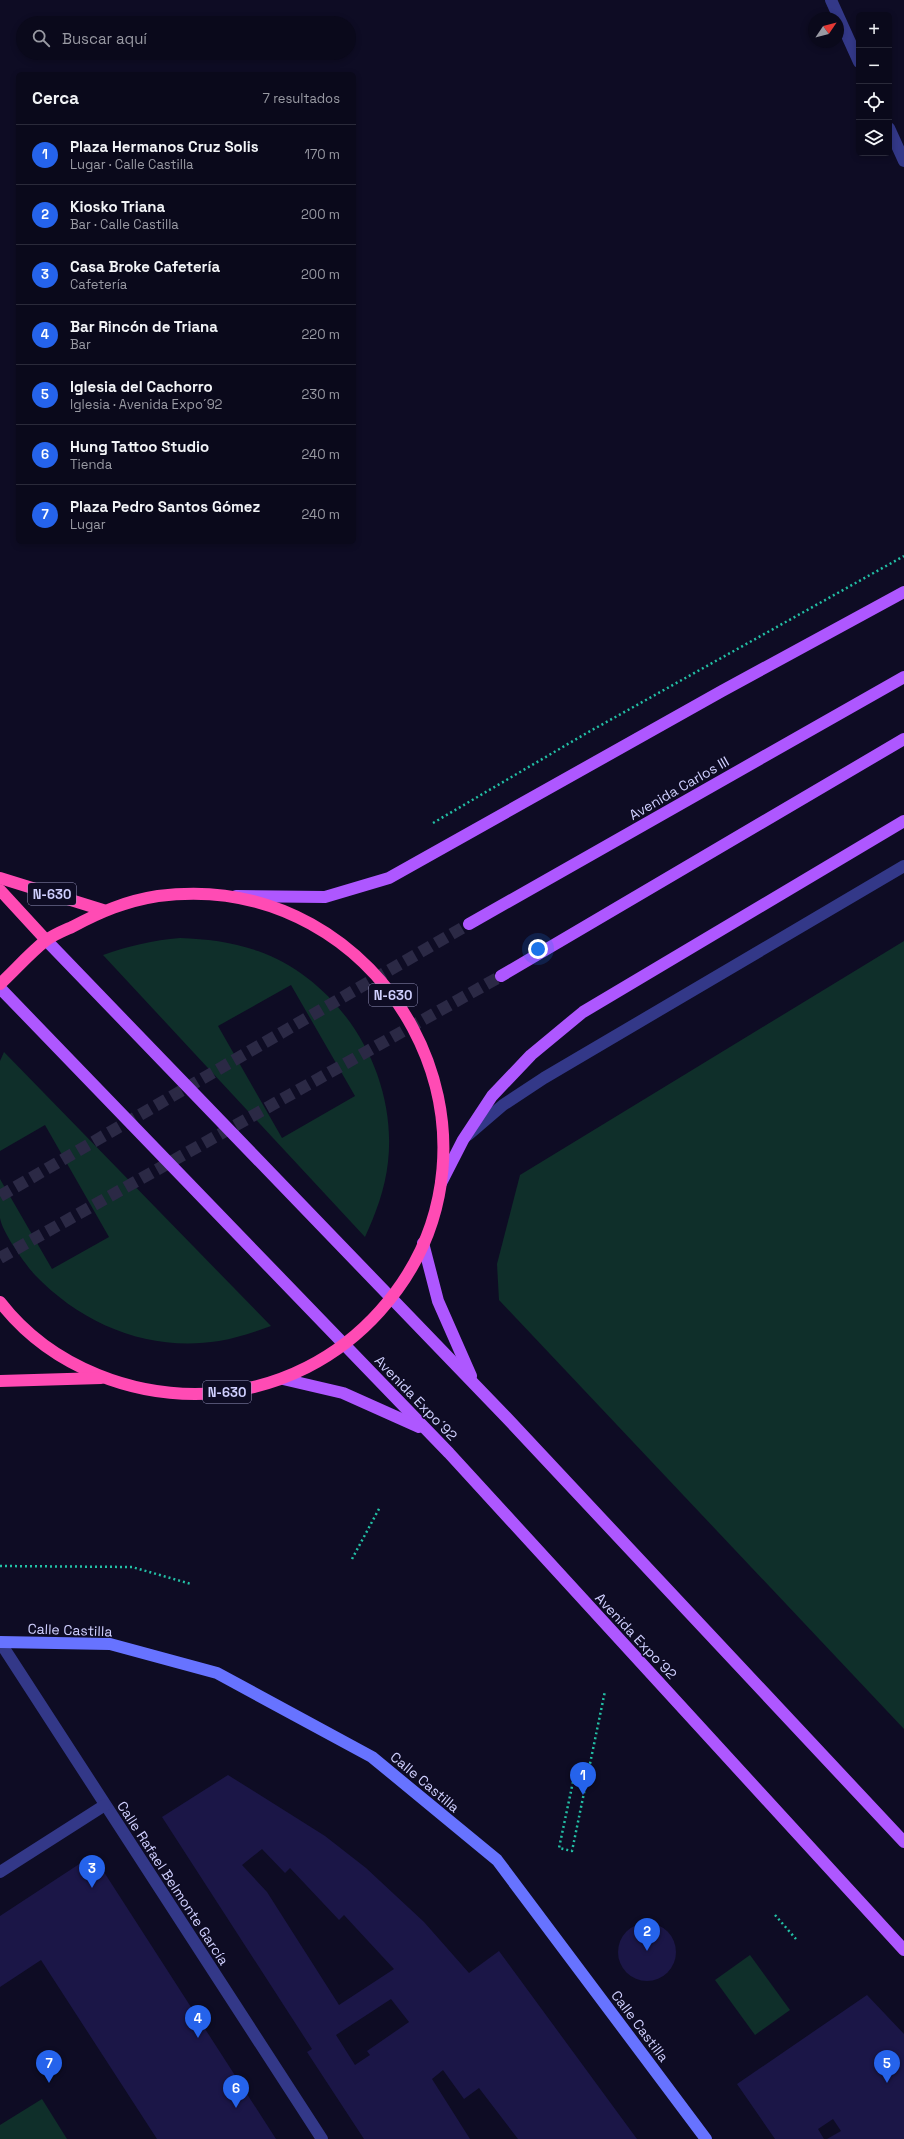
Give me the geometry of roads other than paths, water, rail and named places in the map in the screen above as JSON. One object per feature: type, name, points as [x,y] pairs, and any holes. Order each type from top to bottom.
[{"type":"highway","name":"N-630","points":[[0,878],[103,910]]},
{"type":"highway","name":"N-630","points":[[0,890],[46,940]]},
{"type":"highway","name":"N-630","points":[[0,984],[46,940],[103,910],[136,899],[181,893],[226,896],[274,907],[319,928],[360,957],[393,995],[419,1037],[436,1085],[443,1134],[440,1184],[434,1214],[423,1243],[409,1272],[391,1298],[369,1323],[344,1345],[314,1364],[283,1378],[239,1391],[193,1395],[147,1390],[102,1378],[68,1360],[36,1338],[0,1302]]},
{"type":"highway","name":"N-630","points":[[0,1381],[102,1378]]},
{"type":"main road","points":[[226,896],[325,897],[389,878],[722,691],[904,592]]},
{"type":"main road","name":"Avenida Carlos III","points":[[469,924],[904,677]]},
{"type":"main road","points":[[501,976],[904,740]]},
{"type":"main road","points":[[440,1184],[463,1140],[492,1096],[531,1055],[583,1012],[904,821]]},
{"type":"main road","points":[[46,940],[473,1383],[904,1842]]},
{"type":"main road","name":"Avenida Expo´92","points":[[0,988],[425,1429],[904,1950]]},
{"type":"main road","points":[[423,1243],[438,1301],[473,1383]]},
{"type":"main road","points":[[283,1378],[343,1393],[425,1429]]},
{"type":"street","points":[[831,0],[856,55]]},
{"type":"street","points":[[892,135],[904,161]]},
{"type":"street","points":[[463,1140],[503,1105],[544,1078],[904,866]]},
{"type":"street","name":"Calle Rafael Belmonte García","points":[[0,1642],[322,2139]]},
{"type":"street","name":"Calle Castilla","points":[[0,1642],[110,1644],[217,1673],[372,1757],[497,1860],[706,2139]]},
{"type":"street","points":[[0,1872],[105,1805]]},
{"type":"tunnel","points":[[0,1196],[469,924]]},
{"type":"tunnel","points":[[0,1258],[501,976]]},
{"type":"place","name":"Plaza Hermanos Cruz Solis","points":[[583,1795]]},
{"type":"place","name":"Casa Broke Cafetería","points":[[92,1888]]},
{"type":"place","name":"Kiosko Triana","points":[[647,1951]]},
{"type":"place","name":"Bar Rincón de Triana","points":[[198,2038]]},
{"type":"place","name":"Plaza Pedro Santos Gómez","points":[[49,2083]]},
{"type":"place","name":"Iglesia del Cachorro","points":[[887,2083]]},
{"type":"place","name":"Hung Tattoo Studio","points":[[236,2108]]}]
